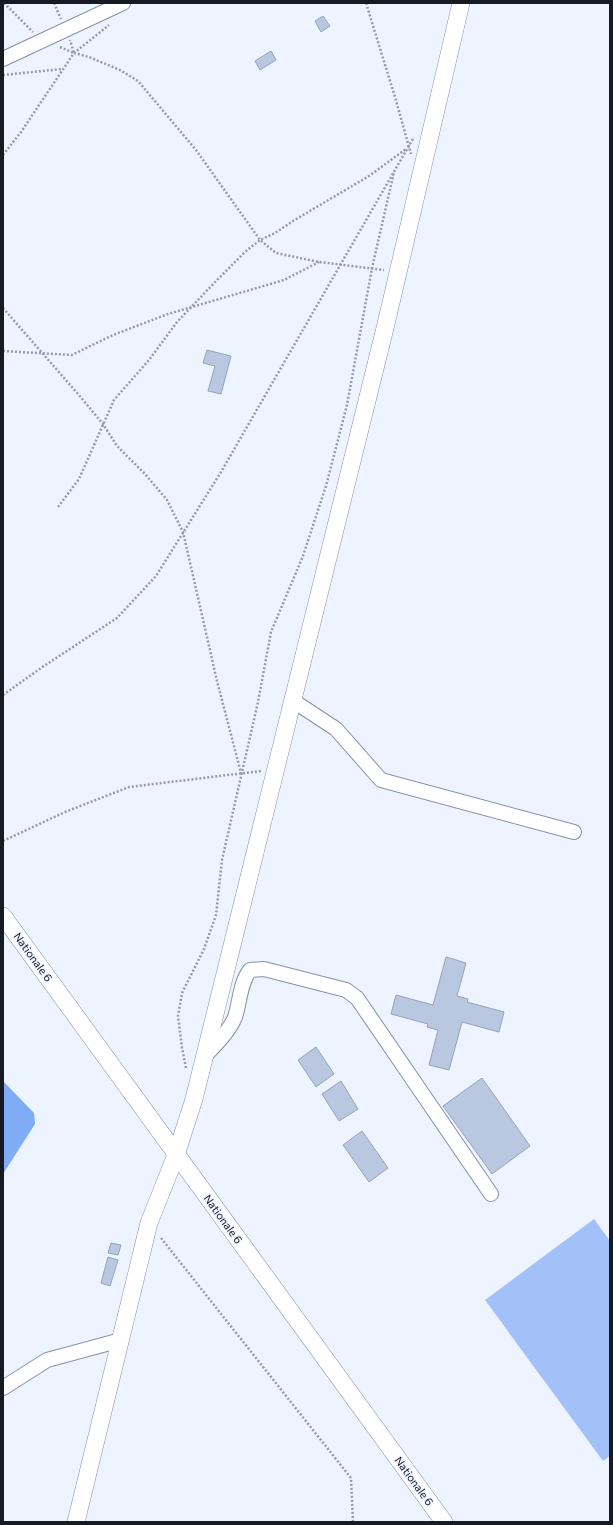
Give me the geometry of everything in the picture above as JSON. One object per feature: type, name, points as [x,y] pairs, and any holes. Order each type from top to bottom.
[{"type":"main road","points":[[76,1522],[149,1223],[176,1155],[194,1099],[274,769],[398,271],[462,3]]},
{"type":"main road","name":"Nationale 6","points":[[3,916],[444,1522]]},
{"type":"street","points":[[3,59],[123,3]]},
{"type":"street","points":[[292,700],[336,729],[382,780],[574,832]]},
{"type":"street","points":[[204,1057],[226,1033],[234,1018],[246,976],[250,970],[264,969],[346,990],[357,998],[491,1194]]},
{"type":"street","points":[[3,1388],[47,1360],[121,1340]]},
{"type":"path","points":[[366,3],[395,96],[413,161]]},
{"type":"path","points":[[3,155],[21,132],[74,53],[113,21]]},
{"type":"path","points":[[74,53],[89,56],[120,70],[138,81],[196,150],[260,240],[276,253],[319,262],[398,271]]},
{"type":"path","points":[[3,75],[62,69]]},
{"type":"path","points":[[58,507],[79,479],[114,400],[149,360],[177,322],[244,252],[260,240],[274,234],[292,220],[369,176],[409,147],[433,127]]},
{"type":"path","points":[[3,695],[117,618],[156,576],[221,472],[339,264],[416,134]]},
{"type":"path","points":[[187,1070],[182,1048],[178,1016],[182,993],[204,949],[216,915],[222,860],[258,702],[271,632],[303,556],[326,486],[347,405],[372,268],[394,172]]},
{"type":"path","points":[[3,351],[42,352],[72,355],[114,335],[192,307],[284,280],[319,262]]},
{"type":"path","points":[[3,308],[103,424],[117,446],[145,474],[167,500],[183,532],[216,681],[241,774]]},
{"type":"path","points":[[3,841],[65,812],[129,787],[274,769]]},
{"type":"path","points":[[149,1223],[350,1478],[353,1522]]},
{"type":"shaded area","points":[[3,1081],[34,1113],[35,1124],[3,1174]]},
{"type":"shaded area","points":[[594,1219],[610,1241],[610,1456],[603,1461],[485,1300]]},
{"type":"building","points":[[323,16],[330,26],[321,32],[315,21]]},
{"type":"building","points":[[271,51],[276,60],[260,70],[255,61]]},
{"type":"building","points":[[207,350],[231,356],[221,394],[208,391],[215,366],[203,363]]},
{"type":"building","points":[[446,957],[466,963],[457,996],[468,999],[467,1002],[504,1012],[499,1032],[462,1022],[449,1070],[429,1065],[438,1030],[427,1027],[428,1024],[391,1014],[396,995],[433,1005]]},
{"type":"building","points":[[316,1047],[334,1074],[316,1087],[298,1060]]},
{"type":"building","points":[[482,1078],[530,1146],[492,1174],[443,1106]]},
{"type":"building","points":[[341,1081],[358,1109],[339,1121],[322,1094]]},
{"type":"building","points":[[362,1131],[388,1168],[369,1182],[343,1145]]},
{"type":"building","points":[[111,1243],[121,1245],[118,1255],[108,1253]]},
{"type":"building","points":[[108,1257],[118,1260],[110,1286],[101,1283]]}]
